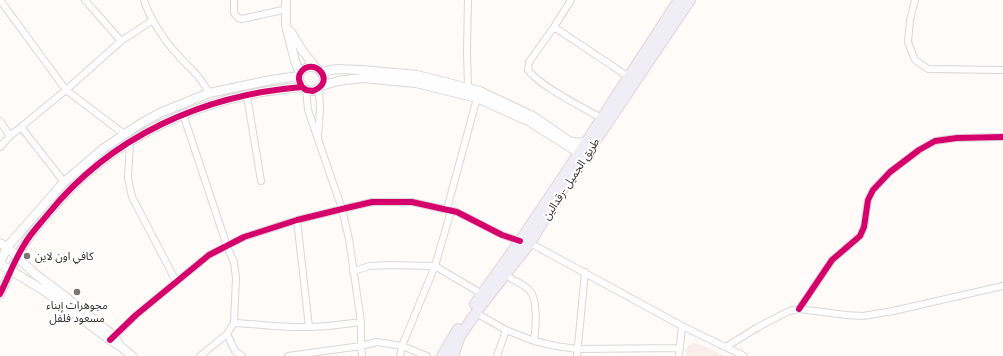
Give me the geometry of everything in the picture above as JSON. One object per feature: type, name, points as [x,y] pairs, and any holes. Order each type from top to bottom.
[{"type":"main road","name":"طريق الجميل -رقدالين","points":[[582,155],[587,141],[601,118],[678,0]]},
{"type":"main road","name":"طريق الجميل -رقدالين","points":[[442,356],[482,294],[525,242],[558,198],[582,155],[690,0]]},
{"type":"main road","name":"طريق الجميل -رقدالين","points":[[454,356],[460,336],[476,313],[506,276],[525,242]]},
{"type":"street","points":[[0,0],[66,90],[124,134]]},
{"type":"street","points":[[85,0],[121,41]]},
{"type":"street","points":[[144,0],[153,20],[177,55],[196,73],[209,93]]},
{"type":"street","points":[[234,0],[234,13],[238,18],[242,19],[287,9]]},
{"type":"street","points":[[286,0],[286,25],[300,75]]},
{"type":"street","points":[[468,0],[468,88]]},
{"type":"street","points":[[570,0],[554,27],[529,62],[528,70],[545,84],[601,118]]},
{"type":"street","points":[[915,0],[910,20],[908,42],[915,60],[928,68],[1003,70]]},
{"type":"street","points":[[0,147],[10,136],[66,90],[121,41],[153,20]]},
{"type":"street","points":[[286,25],[302,50],[323,76],[320,87],[318,137]]},
{"type":"street","points":[[554,27],[629,77]]},
{"type":"street","points":[[362,356],[361,322],[349,239],[342,209],[308,110],[304,89],[299,83],[300,75],[304,68],[310,66],[319,70],[362,70],[417,75],[480,91],[533,116],[570,141],[578,143],[587,141]]},
{"type":"street","points":[[112,338],[43,290],[0,263],[3,245],[64,182],[100,151],[124,134],[158,114],[209,93],[300,75]]},
{"type":"street","points":[[0,294],[11,270],[30,236],[76,182],[103,160],[151,129],[183,114],[214,103],[287,88],[313,91],[338,80],[362,78],[416,84],[477,98],[530,122],[582,155]]},
{"type":"street","points":[[247,96],[261,181]]},
{"type":"street","points":[[400,356],[402,346],[435,266],[477,98]]},
{"type":"street","points":[[183,114],[227,246],[234,262],[236,278],[234,322],[227,334],[200,356]]},
{"type":"street","points":[[0,121],[10,136]]},
{"type":"street","points":[[21,127],[64,182]]},
{"type":"street","points":[[799,309],[832,260],[860,236],[864,227],[868,200],[873,190],[890,172],[918,150],[936,141],[957,138],[1003,137]]},
{"type":"street","points":[[130,142],[128,178],[132,197],[176,281]]},
{"type":"street","points":[[112,338],[176,281],[210,254],[244,237],[297,220],[372,202],[412,202],[449,210],[502,235],[525,242],[585,272],[682,326],[744,356]]},
{"type":"street","points":[[297,220],[309,327]]},
{"type":"street","points":[[3,245],[34,273],[67,298],[132,356]]},
{"type":"street","points":[[353,271],[370,266],[435,266],[482,294]]},
{"type":"street","points":[[577,356],[585,272]]},
{"type":"street","points":[[506,276],[531,292],[534,299],[536,327],[534,341]]},
{"type":"street","points":[[726,347],[758,327],[789,311],[799,309],[863,316],[893,311],[1003,286]]},
{"type":"street","points":[[476,313],[506,330],[534,341],[577,349],[680,348]]},
{"type":"street","points":[[234,322],[281,327],[309,327],[361,322]]},
{"type":"street","points":[[679,356],[682,326]]},
{"type":"street","points":[[497,356],[506,330]]},
{"type":"street","points":[[227,334],[235,354],[242,356]]},
{"type":"street","points":[[288,356],[361,346],[377,342],[402,346],[427,356]]},
{"type":"shaded area","points":[[693,343],[725,356],[686,356],[686,349]]},
{"type":"cycle path","points":[[0,294],[17,257],[32,233],[73,186],[100,162],[130,142],[162,124],[195,110],[229,99],[265,92],[302,87],[306,90],[313,91],[320,87],[323,82],[321,72],[317,68],[306,68],[299,76],[299,81],[302,87]]},
{"type":"cycle path","points":[[799,309],[832,260],[860,236],[864,227],[868,200],[873,190],[890,172],[919,150],[935,141],[957,138],[1003,137]]},
{"type":"cycle path","points":[[110,340],[136,315],[209,255],[244,237],[297,220],[342,209],[372,202],[412,202],[457,212],[502,235],[520,241]]},
{"type":"place","name":"كافي اون لاين","points":[[27,256]]},
{"type":"place","name":"مجوهرات إبناء مسعود فلفل","points":[[77,292]]}]
